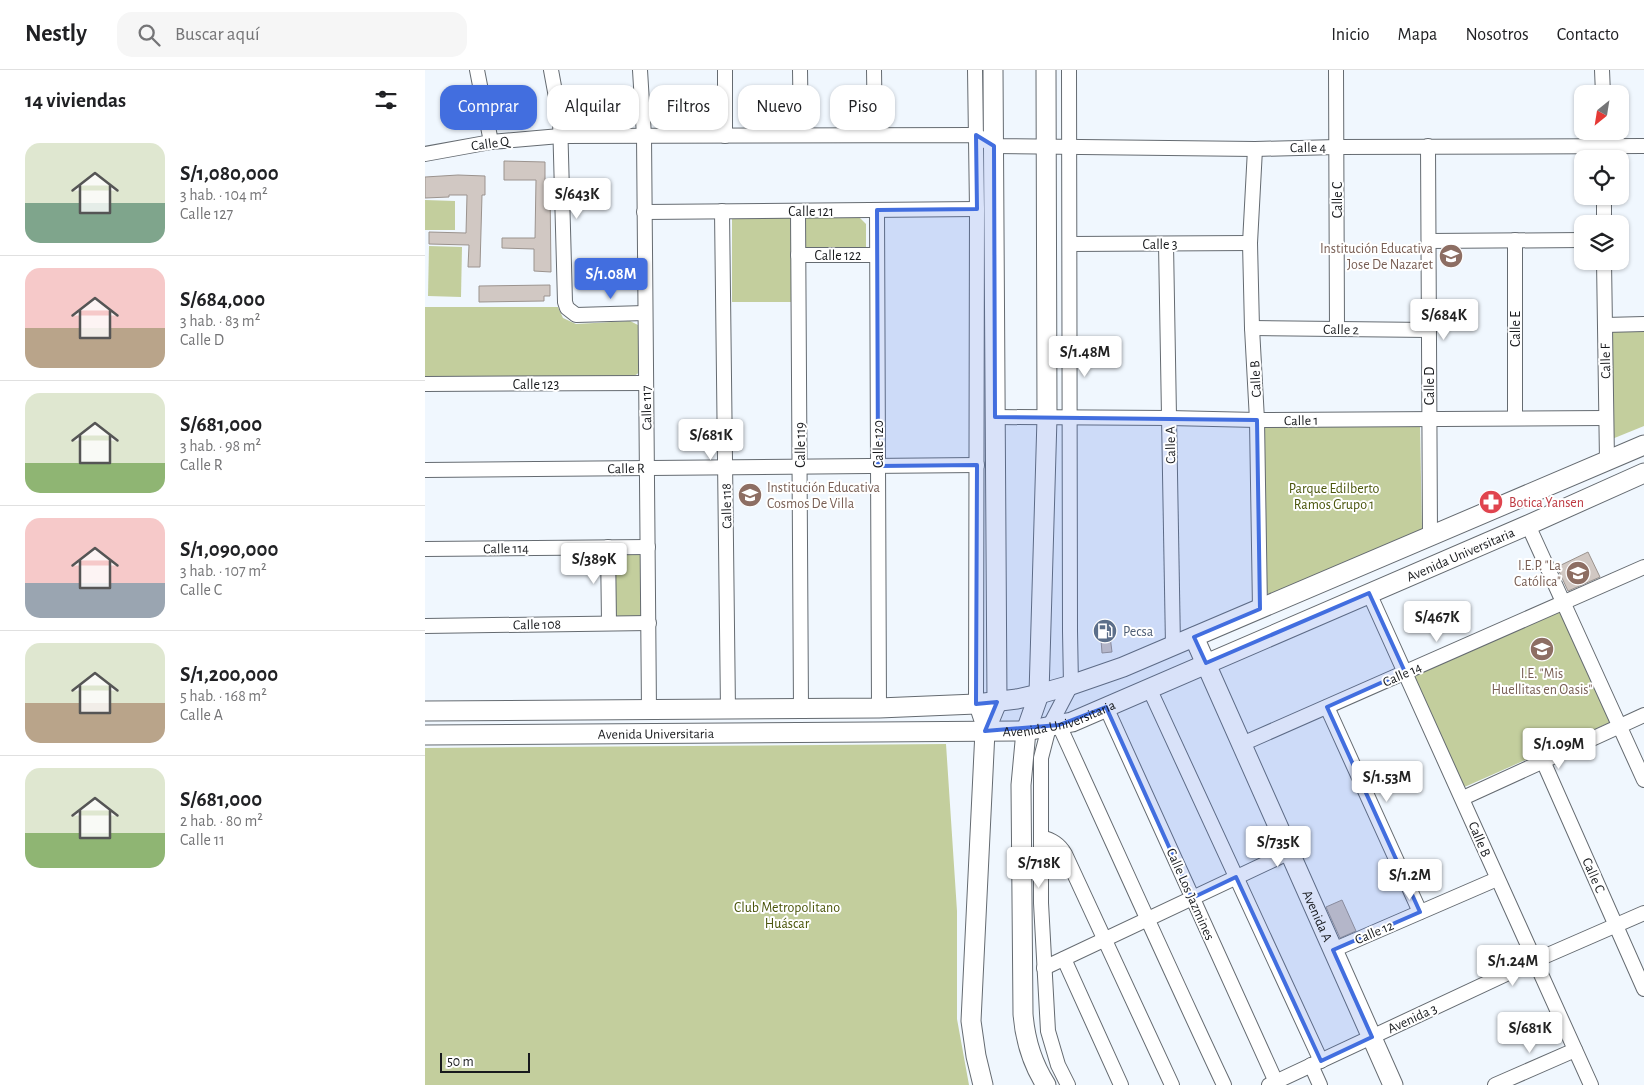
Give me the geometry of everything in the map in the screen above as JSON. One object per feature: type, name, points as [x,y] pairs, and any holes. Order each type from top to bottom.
[{"type":"street","points":[[477,70],[491,142]]},
{"type":"street","points":[[551,70],[560,119],[565,302],[571,313],[575,315],[645,313]]},
{"type":"street","points":[[725,70],[725,136]]},
{"type":"street","points":[[800,70],[801,135]]},
{"type":"street","points":[[874,70],[875,135]]},
{"type":"street","points":[[975,70],[977,209],[976,704],[985,731]]},
{"type":"street","points":[[983,1085],[976,1056],[971,1021],[985,731],[997,702],[993,70]]},
{"type":"street","points":[[1046,70],[1047,418],[1039,694],[1026,731],[1021,785],[1024,1034],[1046,1085]]},
{"type":"street","points":[[1067,1085],[1058,1065],[1048,1031],[1041,903],[1041,758],[1071,685],[1069,70]]},
{"type":"street","name":"Calle C","points":[[1336,70],[1337,329]]},
{"type":"street","points":[[1602,70],[1603,85]]},
{"type":"street","name":"Calle 117","points":[[639,74],[643,136],[649,710]]},
{"type":"street","points":[[976,135],[993,146]]},
{"type":"street","name":"Calle Q","points":[[425,154],[491,142],[560,136],[976,135]]},
{"type":"street","name":"Calle 4","points":[[993,146],[1255,149],[1428,146],[1644,146]]},
{"type":"street","name":"Calle D","points":[[1428,146],[1430,536]]},
{"type":"street","name":"Calle B","points":[[1255,149],[1250,243],[1257,420],[1260,609]]},
{"type":"street","name":"Calle 121","points":[[644,212],[977,209]]},
{"type":"street","name":"Calle 120","points":[[877,210],[879,708]]},
{"type":"street","name":"Calle 119","points":[[798,211],[801,709]]},
{"type":"street","name":"Calle 118","points":[[722,212],[728,710]]},
{"type":"street","name":"Calle E","points":[[1515,240],[1515,418]]},
{"type":"street","points":[[1429,241],[1574,240]]},
{"type":"street","name":"Calle 3","points":[[1070,244],[1250,243]]},
{"type":"street","name":"Calle A","points":[[1166,244],[1173,646]]},
{"type":"street","name":"Calle 122","points":[[798,255],[877,255]]},
{"type":"street","name":"Calle F","points":[[1604,270],[1607,461]]},
{"type":"street","points":[[1605,325],[1644,324]]},
{"type":"street","name":"Calle 2","points":[[1252,328],[1429,330]]},
{"type":"street","name":"Calle 123","points":[[425,384],[646,383]]},
{"type":"street","name":"Calle 1","points":[[995,418],[1257,420],[1606,418]]},
{"type":"street","name":"Avenida Universitaria","points":[[425,711],[879,708],[976,704],[1039,694],[1071,685],[1173,646],[1644,445]]},
{"type":"street","name":"Calle R","points":[[425,470],[977,465]]},
{"type":"street","name":"Avenida Universitaria","points":[[425,734],[1026,731],[1054,726],[1072,722],[1644,473]]},
{"type":"street","points":[[1528,525],[1644,780]]},
{"type":"street","points":[[608,547],[609,623]]},
{"type":"street","name":"Calle 114","points":[[425,549],[648,547]]},
{"type":"street","name":"Calle 14","points":[[1242,744],[1563,602],[1643,570]]},
{"type":"street","name":"Calle B","points":[[1369,593],[1591,1085]]},
{"type":"street","name":"Calle 108","points":[[425,626],[649,623]]},
{"type":"street","name":"Avenida A","points":[[1194,637],[1393,1085]]},
{"type":"street","points":[[1149,688],[1236,877],[1316,1063],[1320,1085]]},
{"type":"street","name":"Calle Los Jazmines","points":[[1105,707],[1192,898],[1272,1083]]},
{"type":"street","points":[[1327,707],[1420,912]]},
{"type":"street","points":[[1463,798],[1644,715]]},
{"type":"street","points":[[1054,726],[1119,855],[1223,1085]]},
{"type":"street","name":"Calle C","points":[[1543,761],[1644,989]]},
{"type":"street","points":[[1041,837],[1050,839],[1061,846],[1172,1085]]},
{"type":"street","points":[[1044,968],[1290,852]]},
{"type":"street","name":"Calle 12","points":[[1333,950],[1497,879]]},
{"type":"street","name":"Avenida 3","points":[[1272,1083],[1534,961],[1644,914]]},
{"type":"street","points":[[1064,959],[1121,1085]]},
{"type":"street","points":[[1495,1085],[1575,1050]]},
{"type":"highlighted area","points":[[976,135],[994,146],[995,417],[1257,420],[1260,609],[1194,637],[1206,663],[1369,593],[1405,672],[1327,707],[1420,912],[1333,950],[1372,1037],[1321,1061],[1236,877],[1192,898],[1106,707],[1059,725],[985,731],[997,702],[976,704],[977,465],[878,466],[877,210],[977,209]]},
{"type":"green space","points":[[425,200],[455,201],[455,230],[425,230]]},
{"type":"green space","points":[[732,218],[794,218],[795,302],[732,302]]},
{"type":"green space","points":[[805,218],[860,218],[866,224],[866,248],[804,249],[802,220]]},
{"type":"green space","points":[[429,246],[462,247],[461,297],[428,296]]},
{"type":"green space","points":[[425,307],[558,307],[563,318],[576,324],[630,321],[640,326],[640,372],[634,376],[625,377],[425,377]]},
{"type":"green space","points":[[1644,328],[1644,426],[1612,439],[1608,329]]},
{"type":"green space","name":"Parque Edilberto Ramos Grupo 1","points":[[1420,426],[1422,530],[1269,595],[1267,592],[1263,427]]},
{"type":"green space","points":[[619,553],[642,554],[644,614],[641,618],[619,618],[615,616],[613,558]]},
{"type":"green space","points":[[1560,611],[1611,722],[1460,789],[1411,675]]},
{"type":"green space","name":"Club Metropolitano Huáscar","points":[[946,744],[957,911],[957,1019],[969,1085],[425,1085],[425,748]]},
{"type":"building","points":[[504,161],[545,162],[545,187],[550,187],[551,272],[534,271],[534,249],[502,248],[502,238],[535,238],[536,180],[504,180]]},
{"type":"building","points":[[485,176],[485,195],[482,195],[480,267],[468,267],[469,245],[429,244],[429,232],[466,233],[467,195],[425,198],[425,177]]},
{"type":"building","points":[[550,285],[550,296],[544,296],[544,301],[479,302],[479,286]]},
{"type":"building","name":"I.E.P. \"La Católica\"","points":[[1588,552],[1600,577],[1568,591],[1557,567]]},
{"type":"building","points":[[1100,627],[1109,628],[1112,652],[1102,653]]},
{"type":"building","points":[[1342,900],[1356,931],[1340,938],[1326,907]]},
{"type":"place","name":"Institución Educativa Jose De Nazaret","points":[[1451,256]]},
{"type":"place","name":"Institución Educativa Cosmos De Villa","points":[[750,495]]},
{"type":"place","name":"Botica Yansen","points":[[1491,502]]},
{"type":"place","name":"I.E.P. \"La Católica\"","points":[[1578,573]]},
{"type":"place","name":"Pecsa","points":[[1105,631]]},
{"type":"place","name":"I.E. \"Mis Huellitas en Oasis\"","points":[[1542,649]]}]
